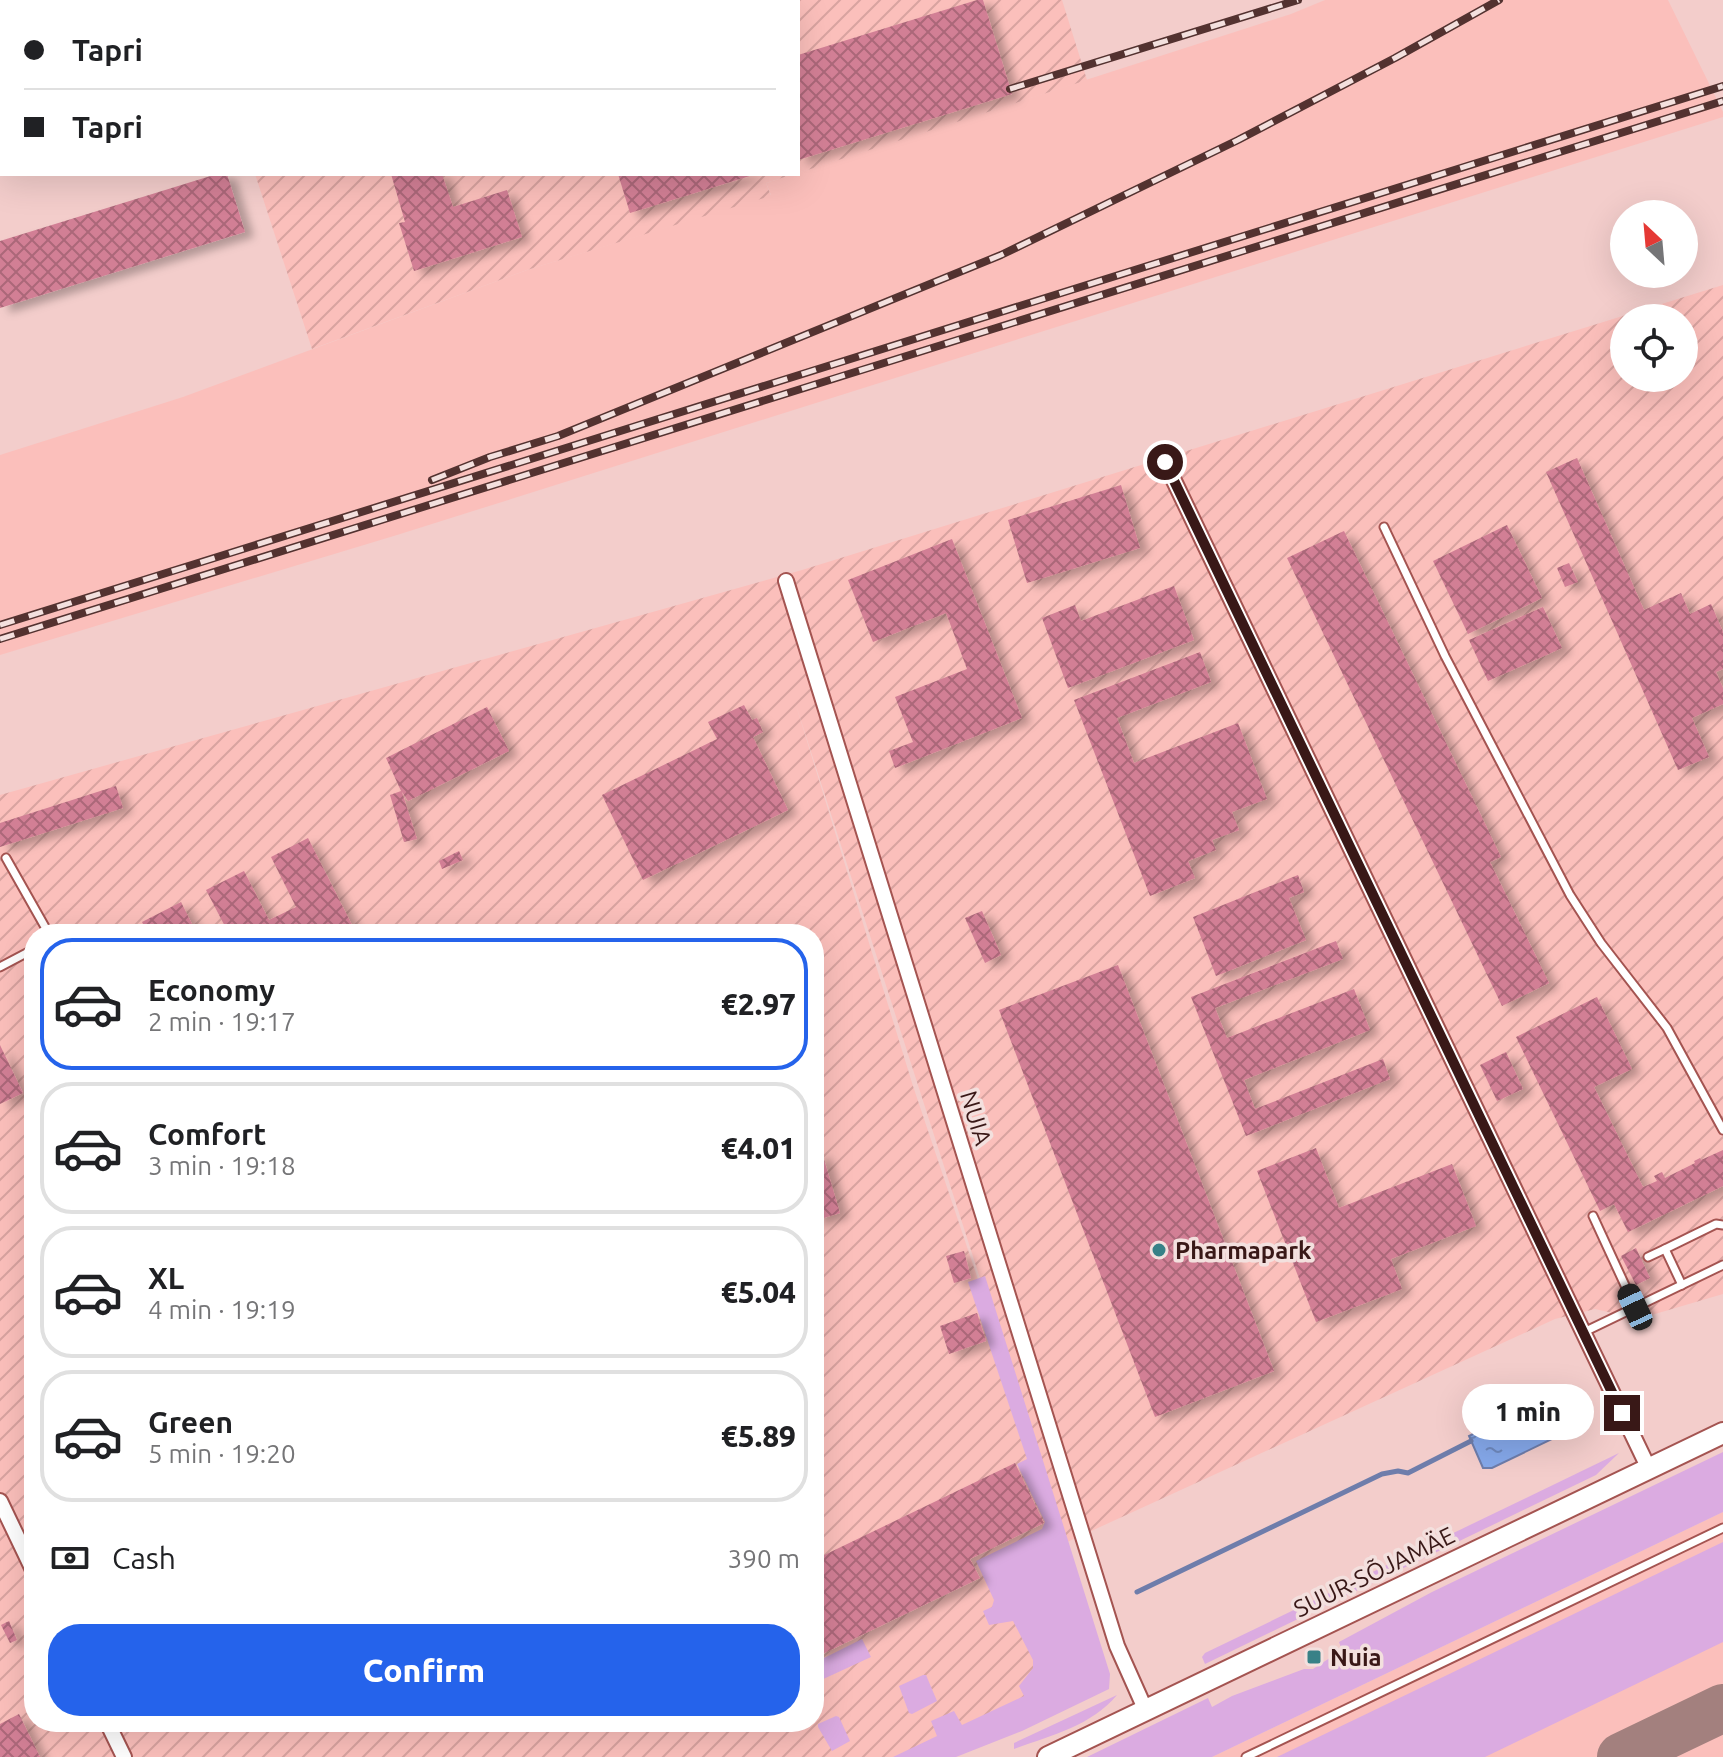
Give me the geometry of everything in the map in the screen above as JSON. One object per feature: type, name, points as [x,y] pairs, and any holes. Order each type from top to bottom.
[{"type":"main road","name":"SUUR-SÕJAMÄE","points":[[1048,1757],[1723,1433]]},
{"type":"street","points":[[1165,462],[1649,1469]]},
{"type":"street","name":"NUIA","points":[[786,581],[1117,1646],[1146,1711]]},
{"type":"street","points":[[0,1501],[24,1551]]},
{"type":"street","points":[[112,1732],[124,1757]]},
{"type":"lane","points":[[1384,527],[1445,656],[1570,895],[1601,943],[1667,1028],[1723,1130]]},
{"type":"lane","points":[[6,858],[43,924]]},
{"type":"lane","points":[[0,967],[24,954]]},
{"type":"lane","points":[[1593,1216],[1635,1307]]},
{"type":"lane","points":[[1648,1257],[1716,1224],[1723,1225]]},
{"type":"lane","points":[[1665,1249],[1682,1285]]},
{"type":"lane","points":[[1584,1332],[1723,1265]]},
{"type":"lane","points":[[1246,1757],[1723,1528]]},
{"type":"shaded area","points":[[800,0],[1062,0],[1087,80],[800,172]]},
{"type":"shaded area","points":[[1325,0],[1668,0],[1723,117],[397,535],[0,655],[0,455],[183,397],[527,270],[771,195],[766,183],[788,176],[800,176],[800,172],[1291,14]]},
{"type":"shaded area","points":[[256,176],[788,176],[766,183],[771,196],[527,270],[312,349]]},
{"type":"shaded area","points":[[1723,285],[1723,1294],[1638,1319],[1595,1309],[1555,1319],[1065,1543],[1104,1687],[954,1757],[0,1757],[0,795],[802,570],[1610,320],[1610,392],[1698,392],[1698,304],[1662,304]],"holes":[[[795,702],[1012,1378],[913,1086]]]},
{"type":"shaded area","points":[[985,1276],[1110,1674],[1109,1689],[1022,1731],[956,1757],[893,1757],[937,1736],[931,1721],[954,1711],[962,1725],[1024,1696],[1019,1686],[1033,1668],[1033,1660],[1013,1621],[989,1625],[983,1611],[992,1607],[994,1600],[976,1561],[1042,1529],[1045,1522],[1017,1464],[1027,1459],[968,1282]]},
{"type":"shaded area","points":[[1723,1452],[1723,1512],[1212,1757],[1087,1757],[1208,1698],[1212,1707],[1232,1696],[1304,1669],[1313,1669],[1342,1650],[1339,1642],[1432,1592]]},
{"type":"shaded area","points":[[1619,1453],[1596,1475],[1205,1664],[1202,1657],[1205,1653]]},
{"type":"shaded area","points":[[1723,1512],[1723,1757],[1212,1757]]},
{"type":"shaded area","points":[[1723,1542],[1723,1642],[1485,1757],[1277,1757]]},
{"type":"shaded area","points":[[862,1639],[871,1657],[824,1679],[824,1658]]},
{"type":"shaded area","points":[[926,1675],[937,1701],[912,1714],[899,1686]]},
{"type":"shaded area","points":[[1117,1695],[1083,1722],[1014,1749],[1014,1743]]},
{"type":"shaded area","points":[[839,1717],[850,1741],[832,1751],[821,1732],[824,1732],[824,1721]]},
{"type":"water","points":[[1539,1402],[1556,1437],[1492,1468],[1483,1468],[1469,1436]]},
{"type":"building","points":[[983,0],[1012,94],[800,159],[800,54]]},
{"type":"building","points":[[211,176],[228,176],[245,232],[0,308],[0,241]]},
{"type":"building","points":[[392,176],[443,176],[453,207],[507,190],[522,237],[414,271],[399,223],[405,222]]},
{"type":"building","points":[[619,176],[750,176],[630,213]]},
{"type":"building","points":[[1577,458],[1644,610],[1681,593],[1690,614],[1711,604],[1723,632],[1723,669],[1716,672],[1723,688],[1723,704],[1692,718],[1709,757],[1678,770],[1546,472]]},
{"type":"building","points":[[1121,485],[1140,548],[1027,583],[1008,520]]},
{"type":"building","points":[[1507,525],[1542,598],[1468,634],[1433,561]]},
{"type":"building","points":[[1344,531],[1501,857],[1490,862],[1549,983],[1502,1006],[1287,558]]},
{"type":"building","points":[[952,539],[1022,718],[895,768],[889,751],[913,742],[895,697],[967,669],[946,613],[873,642],[848,580]]},
{"type":"building","points":[[1569,563],[1578,582],[1565,587],[1557,568]]},
{"type":"building","points":[[1174,586],[1194,640],[1068,688],[1042,618],[1075,605],[1081,621]]},
{"type":"building","points":[[1543,607],[1562,648],[1488,681],[1469,640]]},
{"type":"building","points":[[1200,652],[1211,682],[1117,718],[1134,763],[1238,723],[1267,799],[1232,812],[1239,830],[1212,840],[1216,850],[1188,861],[1195,878],[1150,896],[1074,700]]},
{"type":"building","points":[[744,705],[752,720],[757,718],[763,732],[753,737],[788,810],[643,880],[602,795],[717,739],[708,722]]},
{"type":"building","points":[[487,707],[509,751],[408,801],[402,792],[417,839],[404,842],[390,795],[401,791],[386,758]]},
{"type":"building","points":[[116,786],[123,808],[0,847],[0,823]]},
{"type":"building","points":[[308,838],[351,924],[224,924],[206,890],[244,871],[269,920],[296,907],[271,857]]},
{"type":"building","points":[[459,851],[463,860],[442,869],[439,861]]},
{"type":"building","points":[[1298,875],[1304,892],[1289,898],[1306,940],[1216,976],[1193,917]]},
{"type":"building","points":[[181,902],[192,924],[143,924]]},
{"type":"building","points":[[982,911],[1001,955],[985,963],[965,918]]},
{"type":"building","points":[[1336,941],[1343,959],[1215,1008],[1227,1038],[1354,989],[1370,1030],[1244,1080],[1255,1109],[1383,1059],[1390,1079],[1246,1136],[1191,997]]},
{"type":"building","name":"Pharmapark","points":[[1118,965],[1274,1371],[1155,1417],[999,1010]]},
{"type":"building","points":[[1597,997],[1632,1069],[1594,1087],[1643,1187],[1657,1181],[1654,1176],[1662,1172],[1665,1178],[1700,1158],[1723,1150],[1723,1186],[1628,1232],[1614,1204],[1600,1211],[1516,1037]]},
{"type":"building","points":[[0,1045],[23,1093],[0,1104]]},
{"type":"building","points":[[1506,1052],[1523,1089],[1497,1101],[1480,1065]]},
{"type":"building","points":[[1316,1148],[1339,1208],[1452,1164],[1476,1226],[1391,1259],[1402,1289],[1316,1322],[1257,1171]]},
{"type":"building","points":[[824,1160],[840,1213],[824,1218]]},
{"type":"building","points":[[1636,1248],[1650,1278],[1636,1285],[1621,1256]]},
{"type":"building","points":[[964,1251],[971,1278],[954,1283],[946,1256]]},
{"type":"building","points":[[977,1313],[986,1341],[949,1354],[940,1326]]},
{"type":"building","points":[[1015,1463],[1044,1523],[970,1559],[980,1578],[824,1653],[824,1555]]},
{"type":"building","points":[[9,1621],[17,1640],[10,1643],[1,1625]]},
{"type":"building","points":[[19,1714],[24,1732],[28,1732],[40,1757],[0,1757],[0,1724]]},
{"type":"waterway","points":[[1137,1592],[1382,1474],[1408,1473],[1471,1441]]},
{"type":"taxiway","points":[[1621,1757],[1723,1708]]},
{"type":"railway","points":[[1010,89],[1298,0]]},
{"type":"railway","points":[[432,480],[490,457],[558,436],[1001,255],[1238,140],[1499,0]]},
{"type":"railway","points":[[0,625],[1723,86]]},
{"type":"railway","points":[[0,639],[1723,101]]},
{"type":"place","name":"Pharmapark","points":[[1159,1250]]},
{"type":"place","name":"Nuia","points":[[1314,1657]]},
{"type":"route","points":[[1165,462],[1622,1413]]}]
